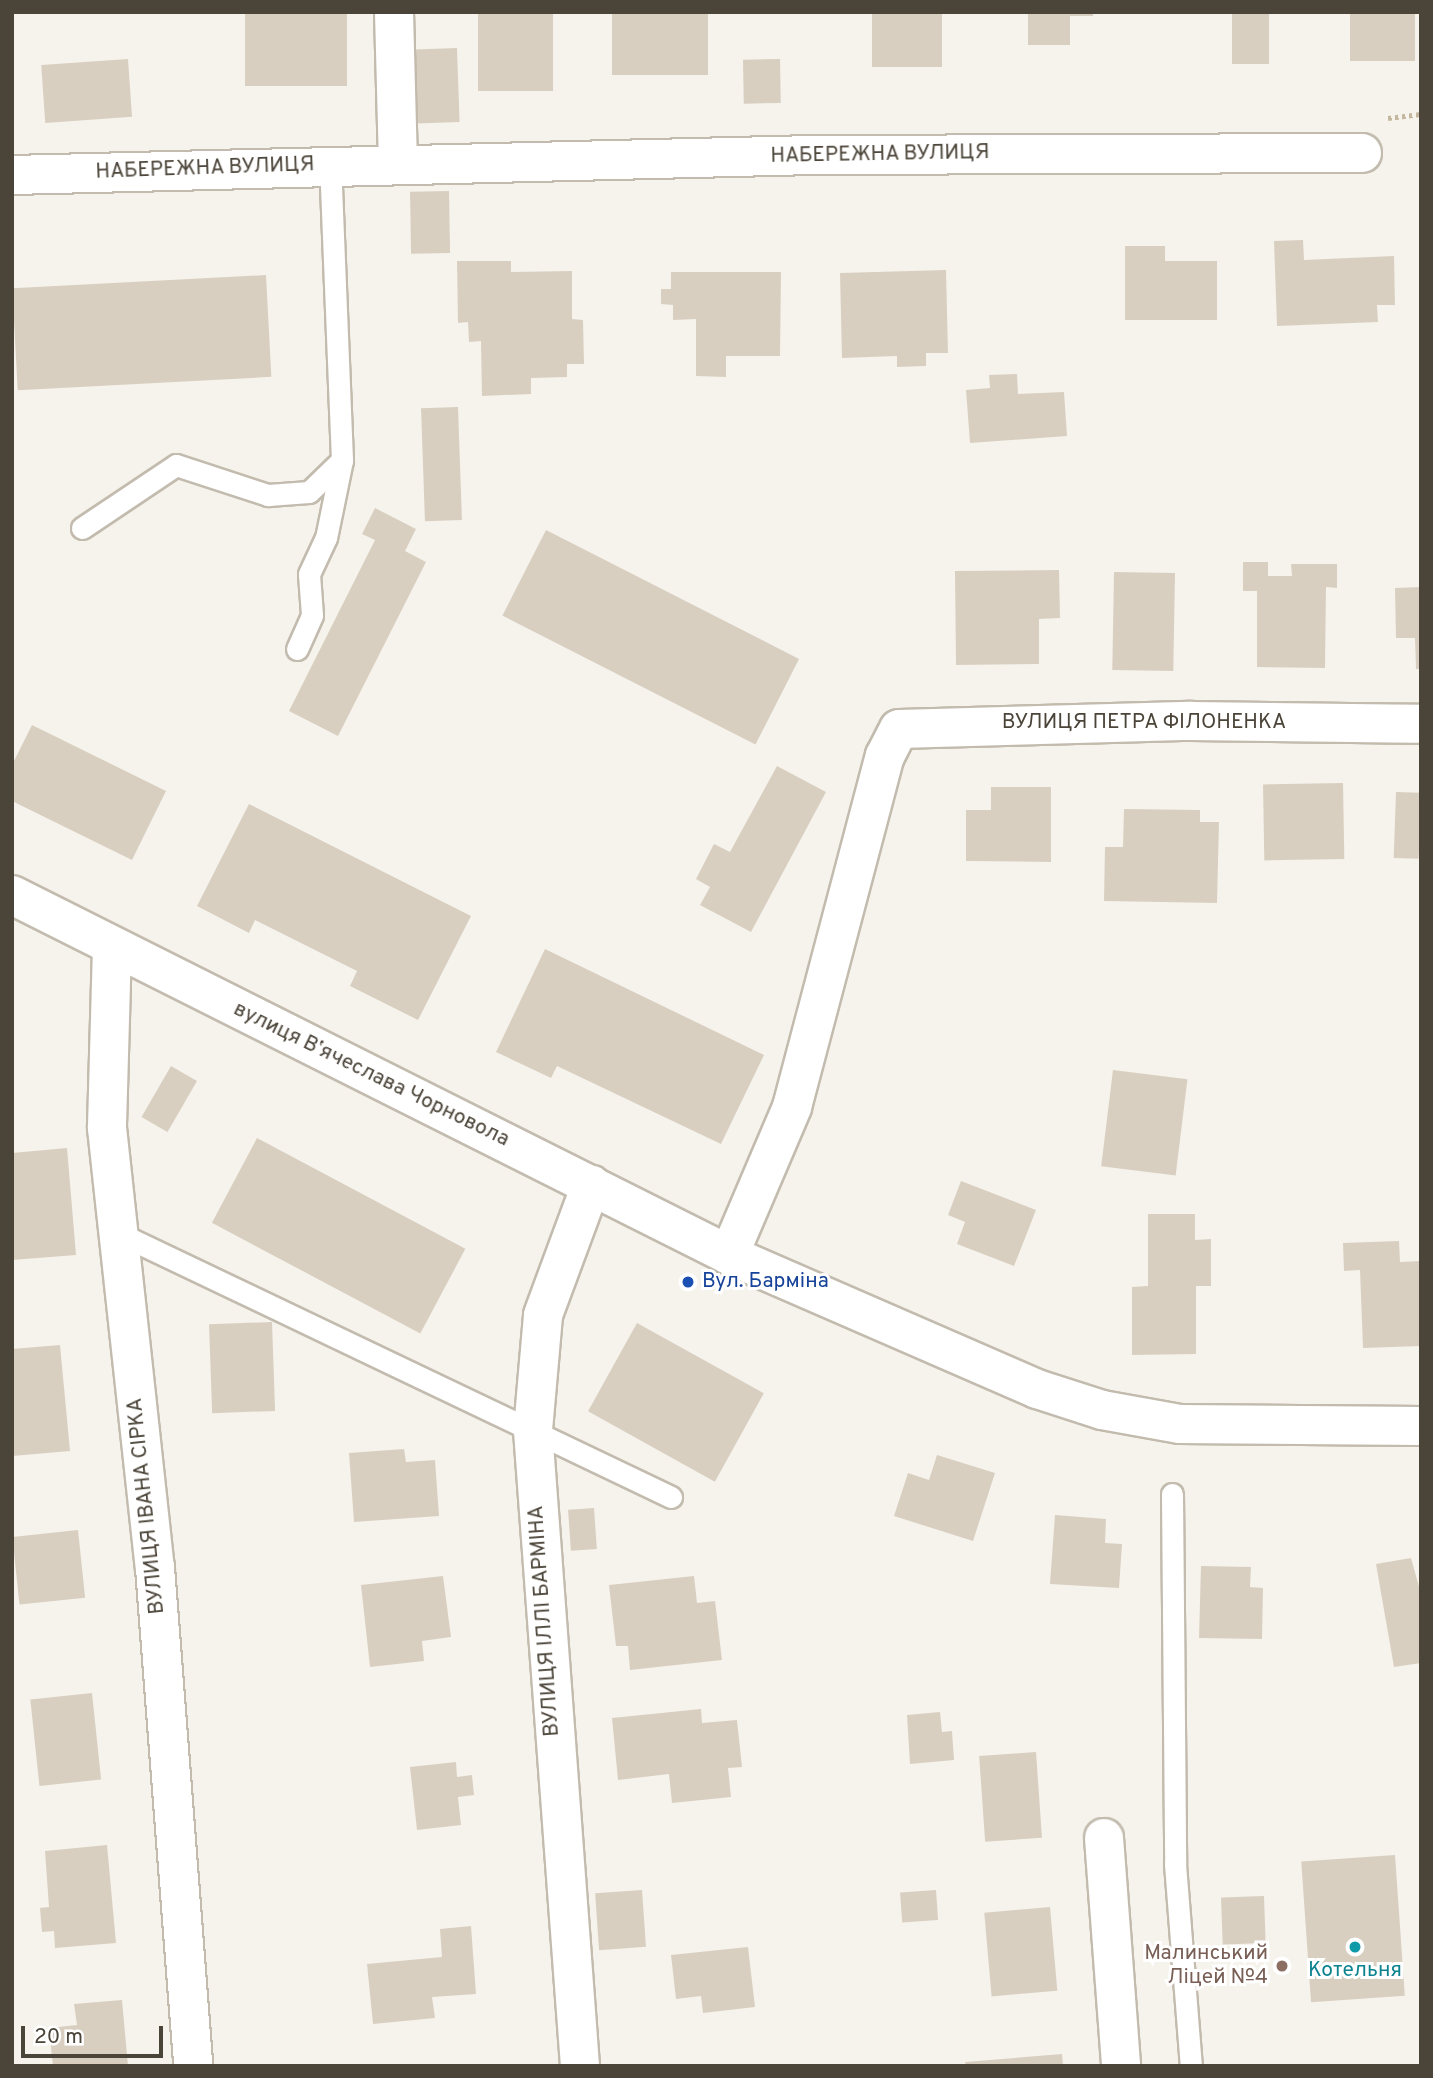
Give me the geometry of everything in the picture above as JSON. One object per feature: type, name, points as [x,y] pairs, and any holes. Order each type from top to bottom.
[{"type":"street","points":[[394,12],[398,162]]},
{"type":"street","name":"НАБЕРЕЖНА ВУЛИЦЯ","points":[[12,175],[398,162],[1363,153]]},
{"type":"street","name":"ВУЛИЦЯ ПЕТРА ФІЛОНЕНКА","points":[[729,1255],[792,1107],[885,757],[899,729],[927,725],[1421,724]]},
{"type":"street","name":"вулиця Вʼячеслава Чорновола","points":[[12,895],[729,1255],[1037,1389],[1102,1410],[1251,1429],[1421,1426]]},
{"type":"street","name":"ВУЛИЦЯ ІВАНА СІРКА","points":[[112,947],[104,1070],[117,1232],[155,1568],[193,2066]]},
{"type":"street","name":"ВУЛИЦЯ ІЛЛІ БАРМІНА","points":[[580,2066],[533,1430],[543,1315],[591,1185]]},
{"type":"street","points":[[1104,1838],[1121,2066]]},
{"type":"lane","points":[[297,649],[312,615],[309,574],[326,538],[342,460],[330,164]]},
{"type":"lane","points":[[82,528],[176,465],[268,495],[309,492],[342,460]]},
{"type":"lane","points":[[117,1232],[671,1497]]},
{"type":"lane","points":[[1172,1494],[1175,1864],[1191,2066]]},
{"type":"building","points":[[245,12],[347,12],[347,86],[245,86]]},
{"type":"building","points":[[478,12],[553,12],[553,91],[478,91]]},
{"type":"building","points":[[612,12],[708,12],[708,75],[612,75]]},
{"type":"building","points":[[872,12],[942,12],[942,67],[872,67]]},
{"type":"building","points":[[1028,12],[1093,12],[1093,16],[1070,16],[1070,45],[1028,45]]},
{"type":"building","points":[[1232,12],[1269,12],[1269,64],[1232,64]]},
{"type":"building","points":[[1350,12],[1415,12],[1415,61],[1350,61]]},
{"type":"building","points":[[457,48],[460,122],[417,123],[414,50]]},
{"type":"building","points":[[128,59],[132,117],[45,123],[41,65]]},
{"type":"building","points":[[780,59],[781,103],[744,104],[743,60]]},
{"type":"building","points":[[449,191],[450,253],[411,254],[410,192]]},
{"type":"building","points":[[1303,240],[1304,260],[1394,256],[1395,305],[1377,305],[1378,322],[1277,326],[1274,241]]},
{"type":"building","points":[[1125,246],[1165,246],[1165,261],[1217,261],[1217,320],[1125,320]]},
{"type":"building","points":[[457,261],[511,261],[511,272],[572,271],[572,319],[583,320],[584,364],[567,364],[567,377],[531,378],[531,394],[482,396],[481,341],[469,342],[468,322],[458,323]]},
{"type":"building","points":[[946,270],[948,353],[926,353],[926,366],[897,367],[897,356],[842,358],[840,273]]},
{"type":"building","points":[[671,272],[781,272],[780,356],[726,356],[726,377],[696,376],[696,319],[673,320],[673,305],[661,304],[661,289],[671,289]]},
{"type":"building","points":[[266,275],[271,377],[18,390],[12,288]]},
{"type":"building","points":[[1017,374],[1018,394],[1064,392],[1067,436],[970,443],[966,390],[990,388],[989,375]]},
{"type":"building","points":[[458,407],[462,520],[425,521],[421,408]]},
{"type":"building","points":[[375,508],[416,529],[405,551],[426,562],[338,736],[289,711],[375,540],[362,534]]},
{"type":"building","points":[[546,530],[799,659],[755,744],[502,616]]},
{"type":"building","points":[[1243,562],[1268,562],[1268,576],[1292,576],[1291,564],[1337,564],[1337,588],[1326,587],[1325,668],[1257,667],[1257,591],[1243,591]]},
{"type":"building","points":[[1059,570],[1060,618],[1039,619],[1039,664],[956,665],[955,571]]},
{"type":"building","points":[[1114,572],[1175,573],[1173,671],[1112,670]]},
{"type":"building","points":[[1421,587],[1421,669],[1416,669],[1415,638],[1396,638],[1395,588]]},
{"type":"building","points":[[32,725],[166,791],[132,860],[12,801],[12,765]]},
{"type":"building","points":[[777,766],[826,792],[751,932],[700,905],[710,887],[696,879],[714,844],[730,852]]},
{"type":"building","points":[[1343,783],[1344,859],[1264,860],[1263,784]]},
{"type":"building","points":[[991,787],[1051,787],[1051,862],[966,861],[966,810],[991,810]]},
{"type":"building","points":[[1396,792],[1421,793],[1419,859],[1394,858]]},
{"type":"building","points":[[249,804],[471,916],[418,1020],[350,986],[357,971],[255,920],[249,933],[197,906]]},
{"type":"building","points":[[1124,809],[1200,810],[1200,822],[1219,822],[1217,903],[1104,901],[1105,847],[1123,847]]},
{"type":"building","points":[[545,949],[764,1055],[721,1144],[557,1066],[551,1078],[496,1052]]},
{"type":"building","points":[[171,1066],[197,1081],[167,1132],[142,1117]]},
{"type":"building","points":[[1113,1070],[1187,1079],[1176,1175],[1101,1166]]},
{"type":"building","points":[[257,1138],[465,1249],[420,1334],[212,1223]]},
{"type":"building","points":[[67,1148],[76,1255],[12,1260],[12,1153]]},
{"type":"building","points":[[961,1181],[1036,1210],[1014,1266],[957,1244],[965,1222],[948,1215]]},
{"type":"building","points":[[1148,1214],[1195,1214],[1195,1240],[1211,1239],[1211,1286],[1196,1286],[1196,1354],[1132,1355],[1132,1287],[1148,1286]]},
{"type":"building","points":[[1399,1241],[1400,1262],[1421,1261],[1421,1346],[1363,1348],[1360,1270],[1344,1271],[1343,1243]]},
{"type":"building","points":[[272,1322],[275,1411],[212,1413],[209,1324]]},
{"type":"building","points":[[637,1323],[764,1393],[715,1482],[588,1411]]},
{"type":"building","points":[[60,1345],[70,1451],[12,1456],[12,1349]]},
{"type":"building","points":[[404,1449],[406,1462],[435,1460],[439,1516],[354,1522],[349,1453]]},
{"type":"building","points":[[937,1455],[995,1473],[973,1541],[894,1516],[908,1473],[929,1480]]},
{"type":"building","points":[[594,1508],[597,1549],[571,1551],[568,1510]]},
{"type":"building","points":[[1055,1515],[1106,1519],[1105,1543],[1122,1544],[1119,1588],[1050,1584]]},
{"type":"building","points":[[78,1530],[85,1598],[19,1605],[12,1537]]},
{"type":"building","points":[[1411,1558],[1421,1594],[1421,1663],[1394,1667],[1376,1564]]},
{"type":"building","points":[[1201,1566],[1251,1567],[1250,1587],[1263,1588],[1262,1639],[1199,1638]]},
{"type":"building","points":[[443,1576],[451,1637],[422,1641],[424,1661],[370,1667],[361,1585]]},
{"type":"building","points":[[694,1576],[697,1603],[715,1601],[722,1660],[630,1670],[628,1646],[616,1646],[609,1585]]},
{"type":"building","points":[[92,1693],[101,1780],[39,1786],[30,1699]]},
{"type":"building","points":[[701,1709],[702,1723],[737,1720],[742,1767],[728,1768],[731,1797],[672,1803],[669,1774],[618,1780],[612,1718]]},
{"type":"building","points":[[940,1712],[942,1732],[952,1731],[954,1760],[910,1764],[907,1715]]},
{"type":"building","points":[[1036,1752],[1042,1838],[985,1842],[979,1756]]},
{"type":"building","points":[[456,1762],[457,1777],[472,1775],[474,1795],[458,1797],[461,1825],[417,1830],[410,1767]]},
{"type":"building","points":[[107,1845],[116,1943],[55,1948],[54,1931],[42,1932],[40,1908],[49,1907],[45,1851]]},
{"type":"building","name":"Котельня","points":[[1395,1855],[1405,1996],[1311,2002],[1301,1862]]},
{"type":"building","points":[[642,1890],[646,1947],[599,1950],[595,1893]]},
{"type":"building","points":[[936,1890],[938,1920],[902,1922],[900,1893]]},
{"type":"building","points":[[1264,1896],[1266,1943],[1223,1944],[1221,1898]]},
{"type":"building","points":[[1050,1907],[1057,1991],[992,1996],[984,1913]]},
{"type":"building","points":[[471,1926],[476,1994],[432,1997],[435,2018],[373,2024],[367,1964],[442,1957],[440,1929]]},
{"type":"building","points":[[748,1947],[755,2007],[703,2013],[701,1996],[676,1999],[671,1955]]},
{"type":"building","points":[[122,2000],[128,2066],[53,2066],[49,2028],[77,2025],[74,2004]]},
{"type":"building","points":[[1062,2054],[1063,2066],[966,2066],[965,2062]]},
{"type":"place","name":"Вул. Барміна","points":[[688,1282]]},
{"type":"place","name":"Котельня","points":[[1355,1947]]},
{"type":"place","name":"Малинський Ліцей №4","points":[[1282,1966]]}]
